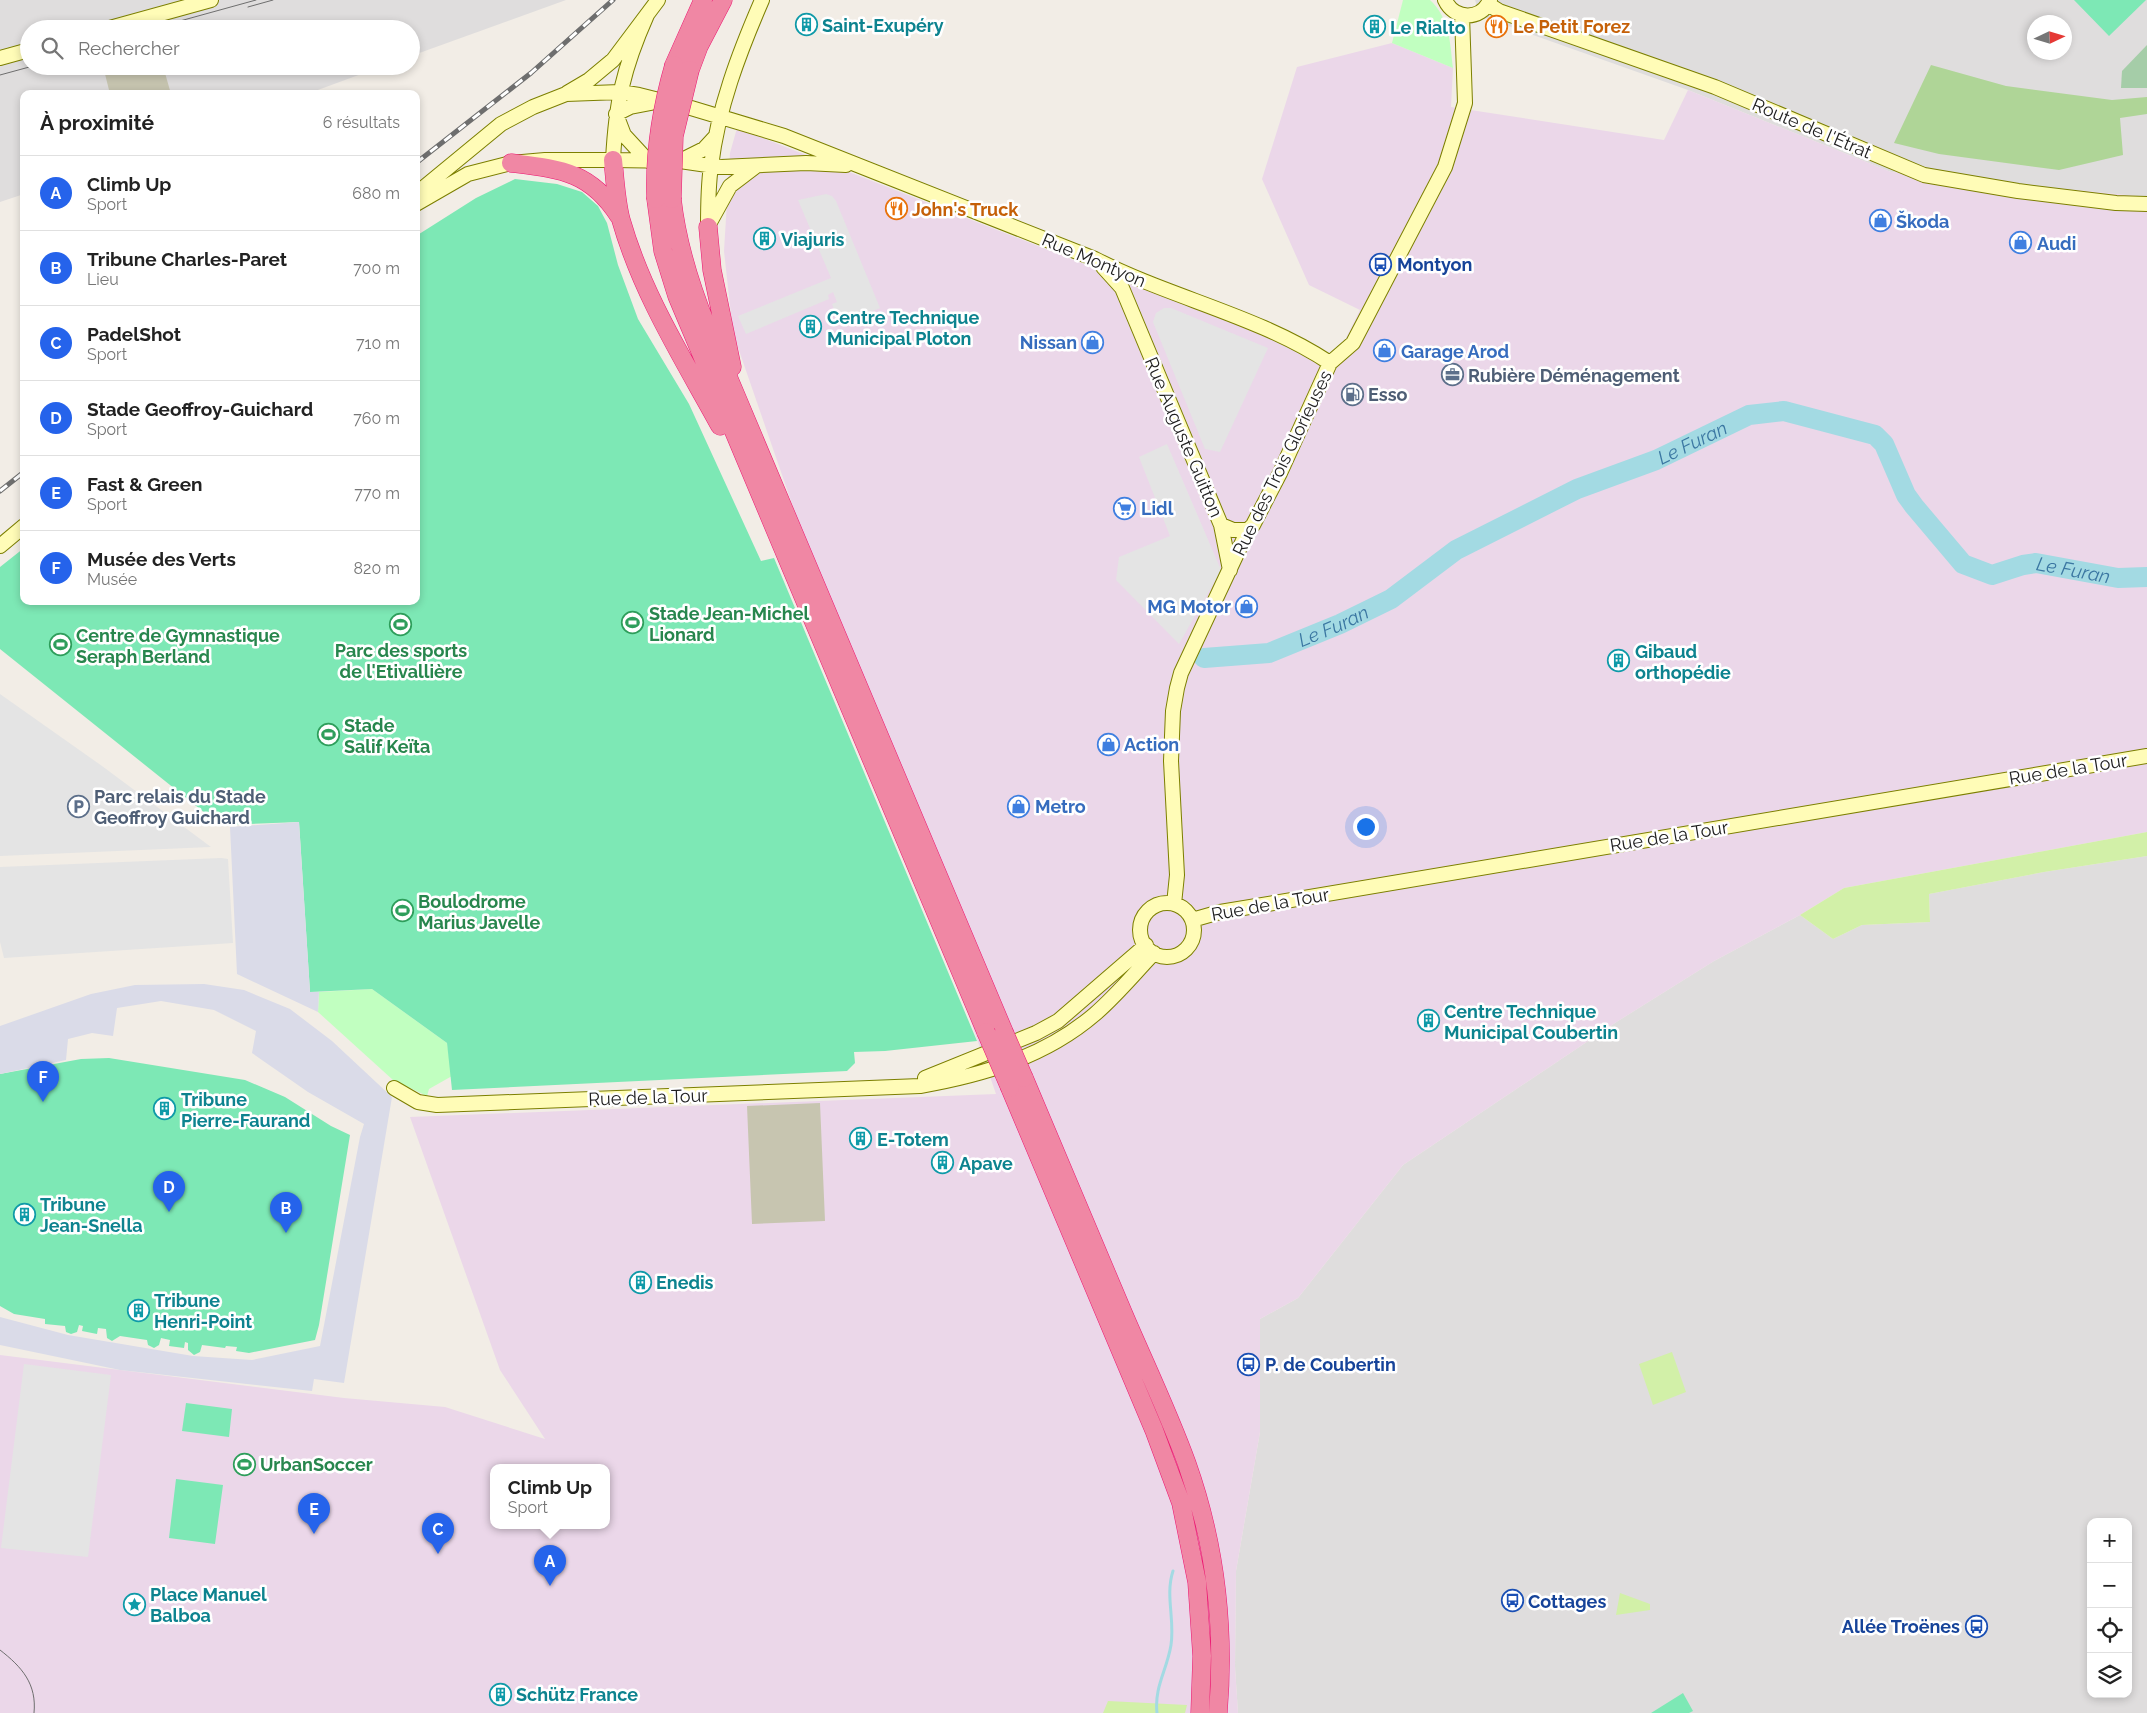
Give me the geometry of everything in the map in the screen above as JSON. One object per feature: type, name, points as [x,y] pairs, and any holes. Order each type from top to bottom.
[{"type":"highway","points":[[703,0],[682,67],[660,117],[656,145],[664,199],[685,269],[703,319],[1004,1032],[1017,1084],[1154,1430],[1180,1503],[1197,1582],[1202,1656],[1200,1713]]},
{"type":"highway","points":[[682,67],[699,46],[723,0]]},
{"type":"highway","points":[[613,160],[621,219],[637,266],[654,303],[727,440],[742,456]]},
{"type":"highway","points":[[511,163],[558,170],[587,181],[610,203],[621,219]]},
{"type":"highway","points":[[664,199],[663,251],[677,296],[742,456],[986,1032],[1017,1084],[1172,1426],[1196,1495],[1210,1549],[1221,1658],[1218,1713]]},
{"type":"highway","points":[[708,227],[712,270],[732,367],[731,385]]},
{"type":"street","points":[[139,20],[212,0]]},
{"type":"street","points":[[420,191],[501,124],[533,107],[566,94],[606,68],[658,0]]},
{"type":"street","points":[[708,227],[711,166],[720,116],[745,39],[762,0]]},
{"type":"street","points":[[1445,0],[1452,10],[1462,15],[1478,14],[1489,2]]},
{"type":"street","name":"Route de l'Étrat","points":[[1489,2],[1499,11],[1715,87],[1924,175],[2018,191],[2116,203],[2147,204]]},
{"type":"street","name":"Rue des Trois Glorieuses","points":[[1174,904],[1177,876],[1171,761],[1173,711],[1181,673],[1248,530],[1253,525],[1280,473],[1330,363],[1353,343],[1445,167],[1465,103],[1462,15]]},
{"type":"street","points":[[613,160],[616,114],[620,92],[629,57],[647,16]]},
{"type":"street","points":[[0,58],[20,52]]},
{"type":"street","name":"Rue Montyon","points":[[566,94],[620,92],[691,108],[784,136],[1095,259],[1130,277],[1306,347],[1330,363]]},
{"type":"street","points":[[616,114],[643,104],[662,101]]},
{"type":"street","points":[[616,114],[624,135],[648,161]]},
{"type":"street","points":[[680,161],[704,149],[716,136]]},
{"type":"street","name":"Rue Montyon","points":[[420,202],[468,174],[511,163],[613,160],[680,161],[711,166],[755,167],[806,163],[854,165]]},
{"type":"street","points":[[708,227],[730,186],[755,167]]},
{"type":"street","name":"Rue Auguste Guitton","points":[[1095,259],[1122,288],[1130,306],[1221,525],[1230,570]]},
{"type":"street","points":[[1130,306],[1138,291],[1154,286]]},
{"type":"street","points":[[1221,525],[1233,530],[1248,530]]},
{"type":"street","points":[[0,546],[20,529]]},
{"type":"street","name":"Rue de la Tour","points":[[1192,920],[1220,912],[2147,756]]},
{"type":"street","points":[[1160,904],[1174,904],[1182,907],[1192,920],[1193,935],[1186,949],[1172,956],[1150,949],[1141,934],[1141,926],[1148,912],[1160,904]]},
{"type":"street","name":"Rue de la Tour","points":[[394,1088],[418,1102],[446,1104],[906,1086],[978,1058],[1036,1033],[1058,1021],[1150,949]]},
{"type":"shaded area","points":[[0,0],[566,0],[420,53],[420,20],[20,20],[20,75],[359,75],[318,90],[20,90],[20,195],[0,202]]},
{"type":"shaded area","points":[[1475,0],[2147,0],[2147,197],[1891,172],[1688,90],[1480,16]]},
{"type":"shaded area","points":[[1392,43],[1453,68],[1451,107],[1664,140],[1688,90],[1891,172],[2147,197],[2147,832],[1844,888],[1800,915],[1714,961],[1618,1021],[1403,1165],[1298,1298],[1260,1319],[1260,1432],[1236,1571],[1235,1667],[1238,1713],[0,1713],[0,1355],[344,1398],[445,1407],[545,1439],[500,1370],[410,1117],[996,1094],[733,333],[724,251],[730,153],[737,128],[1334,362],[1360,310],[1309,285],[1262,179],[1297,67]]},
{"type":"shaded area","points":[[105,75],[166,75],[170,90],[109,90]]},
{"type":"shaded area","points":[[826,194],[832,196],[836,201],[880,308],[840,325],[832,304],[837,302],[833,292],[828,295],[829,299],[746,334],[738,316],[831,278],[798,200]]},
{"type":"shaded area","points":[[1164,308],[1171,308],[1268,348],[1220,452],[1205,449],[1153,322],[1156,313]]},
{"type":"shaded area","points":[[1167,444],[1221,570],[1179,644],[1116,580],[1119,557],[1170,536],[1139,457]]},
{"type":"shaded area","name":"Parc relais du Stade Geoffroy Guichard","points":[[0,694],[102,766],[211,847],[0,856]]},
{"type":"shaded area","points":[[299,822],[310,992],[319,992],[318,1012],[237,974],[230,827]]},
{"type":"shaded area","points":[[2147,856],[2147,1713],[1238,1713],[1235,1667],[1236,1571],[1260,1432],[1260,1319],[1298,1298],[1403,1165],[1618,1021],[1714,961],[1800,915],[1833,939],[1862,925],[1930,922],[1929,894],[2044,872]]},
{"type":"shaded area","points":[[228,859],[233,943],[4,958],[0,942],[0,867]]},
{"type":"shaded area","points":[[204,984],[244,990],[290,1009],[332,1041],[392,1097],[344,1383],[314,1379],[312,1391],[120,1370],[0,1345],[0,1317],[68,1335],[193,1356],[252,1360],[320,1346],[364,1124],[308,1092],[252,1053],[256,1031],[214,1010],[161,1001],[117,1008],[113,1036],[92,1033],[68,1039],[66,1060],[0,1074],[0,1026],[91,994],[135,985]]},
{"type":"shaded area","points":[[820,1103],[825,1221],[752,1224],[747,1106]]},
{"type":"shaded area","points":[[24,1364],[111,1375],[88,1557],[1,1548]]},
{"type":"green space","points":[[1403,0],[1430,0],[1437,7],[1448,31],[1453,68],[1392,43]]},
{"type":"green space","points":[[2074,0],[2146,0],[2109,36]]},
{"type":"green space","points":[[2147,45],[2147,88],[2121,88],[2122,71]]},
{"type":"green space","points":[[1931,65],[2006,86],[2112,100],[2147,97],[2147,114],[2120,118],[2123,155],[2059,170],[1939,154],[1894,143]]},
{"type":"green space","name":"Parc des sports de l'Etivallière","points":[[515,179],[557,184],[582,192],[598,206],[607,223],[618,265],[638,319],[689,404],[761,561],[774,558],[977,1041],[885,1051],[854,1052],[855,1063],[847,1071],[452,1090],[447,1043],[372,989],[310,992],[299,822],[220,825],[0,649],[0,567],[20,551],[20,605],[420,605],[420,233],[476,198]]},
{"type":"green space","points":[[2147,832],[2147,856],[2044,872],[1929,894],[1930,922],[1862,925],[1833,939],[1800,915],[1844,888]]},
{"type":"green space","points":[[372,989],[447,1043],[452,1076],[429,1089],[427,1096],[393,1080],[318,1012],[319,992]]},
{"type":"green space","points":[[109,1058],[245,1080],[285,1097],[331,1126],[350,1135],[315,1340],[249,1353],[236,1351],[237,1347],[226,1346],[225,1348],[202,1345],[200,1352],[194,1355],[188,1350],[188,1343],[185,1342],[184,1348],[169,1346],[170,1340],[161,1338],[159,1345],[154,1348],[148,1345],[147,1340],[120,1336],[112,1341],[107,1338],[106,1329],[98,1328],[97,1334],[82,1331],[83,1326],[79,1325],[77,1332],[71,1334],[66,1332],[65,1326],[45,1324],[45,1319],[14,1314],[0,1306],[0,1074],[81,1059]]},
{"type":"green space","points":[[1672,1352],[1686,1392],[1653,1405],[1639,1364]]},
{"type":"green space","points":[[186,1403],[232,1409],[229,1437],[182,1431]]},
{"type":"green space","points":[[176,1479],[223,1485],[215,1544],[169,1538]]},
{"type":"green space","points":[[1620,1593],[1650,1604],[1650,1610],[1616,1615]]},
{"type":"green space","points":[[1683,1693],[1693,1711],[1689,1713],[1651,1713]]},
{"type":"green space","points":[[1108,1701],[1187,1705],[1185,1713],[1103,1713]]},
{"type":"waterway","name":"Le Furan","points":[[1204,658],[1269,653],[1340,624],[1391,599],[1456,550],[1577,489],[1656,460],[1749,415],[1784,411],[1875,435],[1884,444],[1906,495],[1963,564],[1992,575],[2036,563],[2118,578],[2147,577]]},
{"type":"waterway","points":[[1157,1713],[1157,1695],[1171,1645],[1170,1589],[1173,1571]]},
{"type":"tram line","points":[[184,20],[256,0]]},
{"type":"tram line","points":[[248,7],[273,0]]},
{"type":"tram line","points":[[0,75],[20,70]]},
{"type":"tram line","points":[[0,1650],[15,1663],[26,1677],[33,1693],[34,1713]]},
{"type":"railway","points":[[420,160],[531,73],[613,0]]},
{"type":"railway","points":[[0,491],[20,475]]},
{"type":"place","name":"Saint-Exupéry","points":[[806,25]]},
{"type":"place","name":"Le Petit Forez","points":[[1497,26]]},
{"type":"place","name":"Le Rialto","points":[[1374,27]]},
{"type":"place","name":"John's Truck","points":[[896,209]]},
{"type":"place","name":"Škoda","points":[[1880,221]]},
{"type":"place","name":"Viajuris","points":[[765,239]]},
{"type":"place","name":"Audi","points":[[2021,243]]},
{"type":"place","name":"Montyon","points":[[1381,264]]},
{"type":"place","name":"Centre Technique Municipal Ploton","points":[[811,327]]},
{"type":"place","name":"Nissan","points":[[1093,342]]},
{"type":"place","name":"Garage Arod","points":[[1385,351]]},
{"type":"place","name":"Rubière Déménagement","points":[[1452,375]]},
{"type":"place","name":"Esso","points":[[1352,394]]},
{"type":"place","name":"Lidl","points":[[1125,508]]},
{"type":"place","name":"MG Motor","points":[[1247,606]]},
{"type":"place","name":"Stade Jean-Michel Lionard","points":[[633,623]]},
{"type":"place","name":"Parc des sports de l'Etivallière","points":[[401,625]]},
{"type":"place","name":"Centre de Gymnastique Seraph Berland","points":[[60,645]]},
{"type":"place","name":"Gibaud orthopédie","points":[[1619,661]]},
{"type":"place","name":"Stade Salif Keïta","points":[[328,735]]},
{"type":"place","name":"Action","points":[[1108,744]]},
{"type":"place","name":"Parc relais du Stade Geoffroy Guichard","points":[[78,806]]},
{"type":"place","name":"Metro","points":[[1019,806]]},
{"type":"place","name":"Boulodrome Marius Javelle","points":[[402,911]]},
{"type":"place","name":"Centre Technique Municipal Coubertin","points":[[1428,1021]]},
{"type":"place","name":"Musée des Verts","points":[[43,1102]]},
{"type":"place","name":"Tribune Pierre-Faurand","points":[[165,1109]]},
{"type":"place","name":"E-Totem","points":[[861,1139]]},
{"type":"place","name":"Apave","points":[[943,1163]]},
{"type":"place","name":"Stade Geoffroy-Guichard","points":[[169,1212]]},
{"type":"place","name":"Tribune Jean-Snella","points":[[24,1214]]},
{"type":"place","name":"Tribune Charles-Paret","points":[[286,1233]]},
{"type":"place","name":"Enedis","points":[[640,1282]]},
{"type":"place","name":"Tribune Henri-Point","points":[[138,1310]]},
{"type":"place","name":"P. de Coubertin","points":[[1249,1364]]},
{"type":"place","name":"UrbanSoccer","points":[[244,1464]]},
{"type":"place","name":"Fast & Green","points":[[314,1534]]},
{"type":"place","name":"PadelShot","points":[[438,1554]]},
{"type":"place","name":"Climb Up","points":[[550,1586]]},
{"type":"place","name":"Cottages","points":[[1512,1601]]},
{"type":"place","name":"Place Manuel Balboa","points":[[134,1604]]},
{"type":"place","name":"Allée Troënes","points":[[1976,1626]]},
{"type":"place","name":"Schütz France","points":[[500,1694]]}]
